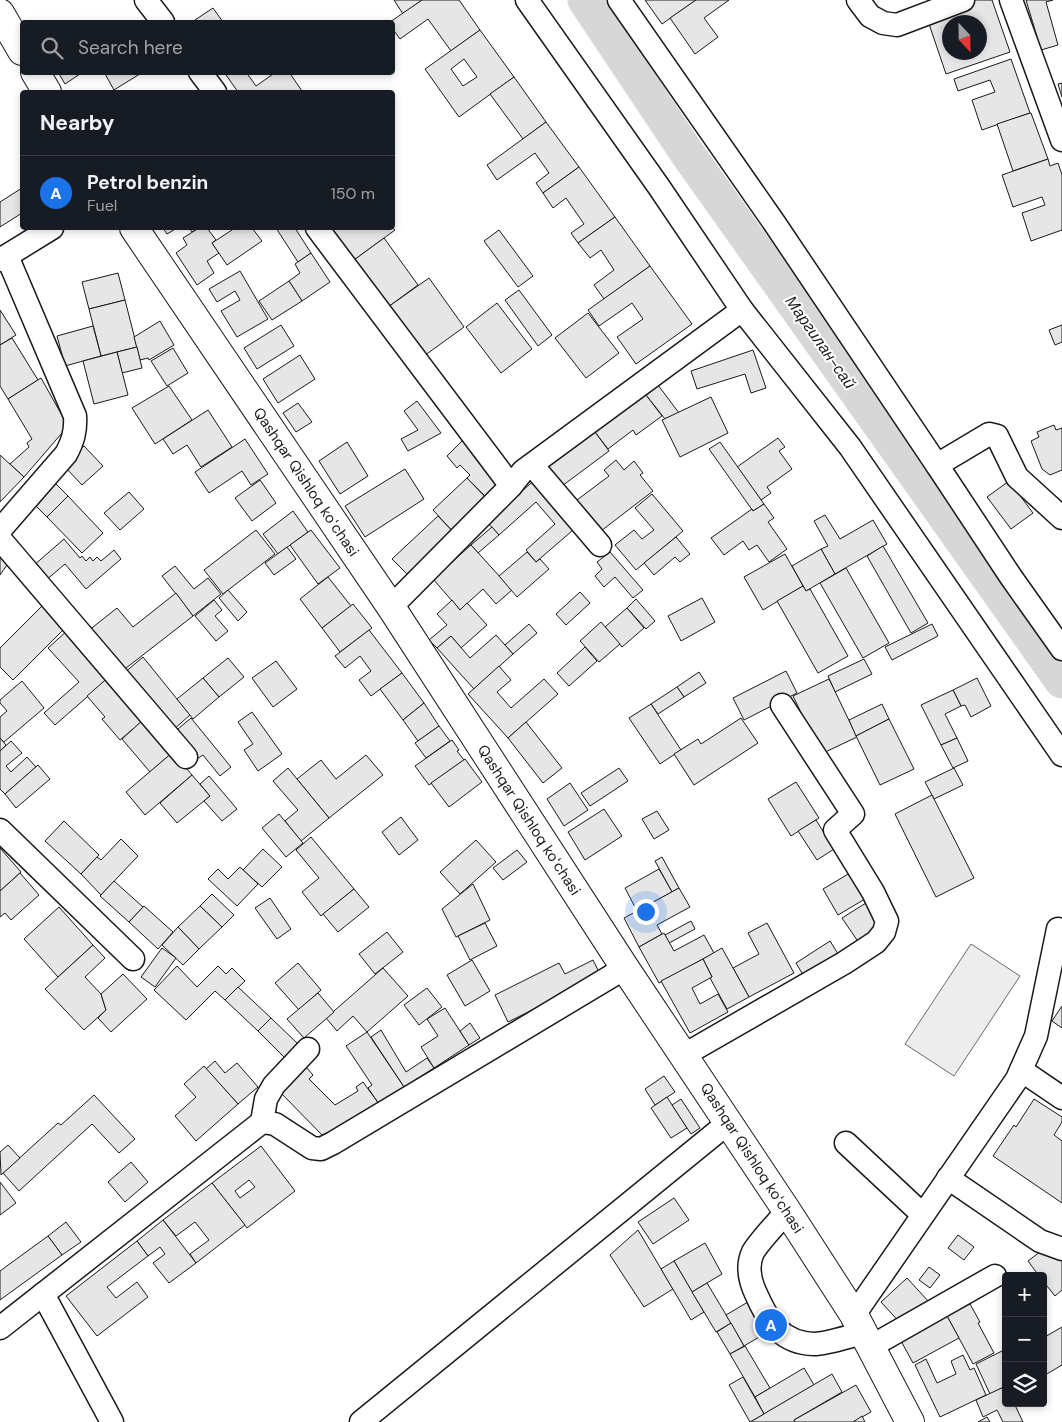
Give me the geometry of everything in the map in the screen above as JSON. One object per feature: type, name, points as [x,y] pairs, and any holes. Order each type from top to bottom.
[{"type":"main road","points":[[0,13],[20,48]]},
{"type":"main road","points":[[37,75],[46,90]]},
{"type":"main road","name":"Qashqar Qishloq koʻchasi","points":[[135,230],[391,607],[625,968],[787,1211],[862,1332],[910,1422]]},
{"type":"street","points":[[146,0],[161,20]]},
{"type":"street","points":[[527,0],[659,187],[742,310],[850,447],[1062,755]]},
{"type":"street","points":[[619,0],[775,224],[1011,578],[1062,649]]},
{"type":"street","points":[[858,0],[870,16],[883,23],[897,25],[963,0]]},
{"type":"street","points":[[1011,0],[1062,140]]},
{"type":"street","points":[[202,75],[214,90]]},
{"type":"street","points":[[0,530],[66,454],[73,441],[76,429],[75,416],[4,258],[49,230]]},
{"type":"street","points":[[319,230],[511,486]]},
{"type":"street","points":[[391,607],[511,486],[523,471],[742,310]]},
{"type":"street","points":[[937,465],[988,434],[997,436],[1017,477],[1062,518]]},
{"type":"street","points":[[532,465],[600,545]]},
{"type":"street","points":[[0,539],[186,756]]},
{"type":"street","points":[[684,1055],[844,963],[876,942],[884,932],[886,921],[873,892],[835,830],[853,814],[782,705]]},
{"type":"street","points":[[0,830],[133,958]]},
{"type":"street","points":[[862,1332],[922,1214],[1017,1079],[1036,1036],[1058,929]]},
{"type":"street","points":[[262,1122],[275,1124],[312,1148],[321,1149],[625,968]]},
{"type":"street","points":[[0,1328],[262,1122],[266,1099],[274,1085],[308,1049]]},
{"type":"street","points":[[1021,1070],[1062,1098]]},
{"type":"street","points":[[361,1422],[728,1123]]},
{"type":"street","points":[[846,1143],[922,1214]]},
{"type":"street","points":[[948,1178],[1040,1241],[1062,1249]]},
{"type":"street","points":[[787,1211],[754,1252],[748,1269],[752,1285],[764,1312],[778,1331],[790,1339],[815,1344],[862,1332],[995,1276]]},
{"type":"street","points":[[43,1294],[112,1422]]},
{"type":"shaded area","points":[[971,944],[1020,976],[954,1076],[905,1044]]},
{"type":"building","points":[[394,0],[422,0],[403,14]]},
{"type":"building","points":[[422,0],[459,0],[480,30],[451,51],[428,19],[400,39],[395,32],[395,20],[393,20]]},
{"type":"building","points":[[645,0],[696,0],[662,24]]},
{"type":"building","points":[[696,0],[729,0],[704,18],[718,37],[695,54],[670,18]]},
{"type":"building","points":[[969,0],[992,0],[1010,52],[987,60],[987,15],[942,15],[942,60],[987,60],[946,74],[926,15]]},
{"type":"building","points":[[1026,0],[1053,0],[1046,2],[1058,45],[1041,50]]},
{"type":"building","points":[[213,8],[222,20],[195,20]]},
{"type":"building","points":[[480,30],[514,77],[459,117],[425,69]],"holes":[[[464,59],[477,77],[463,86],[451,69]]]},
{"type":"building","points":[[1011,59],[1030,113],[982,130],[972,100],[995,92],[990,80],[958,91],[954,79]]},
{"type":"building","points":[[60,75],[78,75],[65,84]]},
{"type":"building","points":[[106,75],[138,75],[114,90]]},
{"type":"building","points":[[226,75],[248,75],[256,86],[272,75],[291,75],[301,90],[237,90]]},
{"type":"building","points":[[514,77],[546,122],[523,139],[490,94]]},
{"type":"building","points":[[1062,83],[1062,97],[1058,84]]},
{"type":"building","points":[[1031,113],[1048,159],[1013,171],[997,124]]},
{"type":"building","points":[[546,122],[579,167],[543,193],[536,183],[549,173],[535,153],[497,180],[487,165]]},
{"type":"building","points":[[1048,159],[1050,166],[1058,163],[1062,175],[1062,230],[1031,241],[1022,213],[1045,205],[1042,197],[1013,207],[1002,175]]},
{"type":"building","points":[[579,167],[615,217],[578,243],[571,233],[584,224],[566,198],[553,208],[543,193]]},
{"type":"building","points":[[20,189],[20,214],[0,227],[0,202]]},
{"type":"building","points":[[615,217],[650,266],[604,299],[594,285],[614,270],[601,250],[590,258],[578,243]]},
{"type":"building","points":[[164,230],[174,230],[167,234]]},
{"type":"building","points":[[196,230],[208,230],[216,240],[212,243],[219,253],[207,261],[214,273],[197,285],[176,253],[187,245],[183,238]]},
{"type":"building","points":[[232,230],[254,230],[262,241],[227,265],[212,243]]},
{"type":"building","points":[[277,230],[296,230],[311,253],[298,262]]},
{"type":"building","points":[[332,230],[395,230],[354,260]]},
{"type":"building","points":[[499,230],[533,276],[518,287],[484,241]]},
{"type":"building","points":[[384,238],[418,285],[388,307],[354,260]]},
{"type":"building","points":[[311,253],[330,282],[302,301],[289,281],[300,273],[295,264]]},
{"type":"building","points":[[650,266],[692,324],[636,364],[617,337],[643,319],[632,303],[599,326],[588,310]]},
{"type":"building","points":[[240,271],[268,319],[237,337],[221,311],[240,300],[235,291],[217,302],[209,289]]},
{"type":"building","points":[[118,273],[125,300],[89,309],[82,282]]},
{"type":"building","points":[[429,278],[464,327],[424,356],[388,307]]},
{"type":"building","points":[[289,281],[302,301],[272,320],[259,301]]},
{"type":"building","points":[[519,290],[552,335],[538,346],[505,300]]},
{"type":"building","points":[[125,300],[137,347],[101,356],[89,309]]},
{"type":"building","points":[[497,303],[532,349],[501,373],[466,327]]},
{"type":"building","points":[[0,310],[16,335],[0,345]]},
{"type":"building","points":[[588,313],[619,353],[586,378],[555,338]]},
{"type":"building","points":[[160,321],[174,345],[149,360],[148,358],[140,360],[134,337]]},
{"type":"building","points":[[281,325],[294,346],[257,369],[244,348]]},
{"type":"building","points":[[1062,325],[1062,342],[1055,345],[1049,330]]},
{"type":"building","points":[[93,326],[101,356],[65,366],[57,336]]},
{"type":"building","points":[[12,338],[38,380],[8,399],[0,386],[0,345]]},
{"type":"building","points":[[137,347],[142,368],[122,373],[117,352]]},
{"type":"building","points":[[173,348],[188,373],[167,386],[151,361]]},
{"type":"building","points":[[753,350],[766,388],[751,393],[745,374],[697,389],[691,371]]},
{"type":"building","points":[[117,352],[128,395],[94,404],[83,361]]},
{"type":"building","points":[[300,355],[315,379],[278,403],[263,379]]},
{"type":"building","points":[[41,378],[68,426],[24,477],[10,464],[29,447],[27,443],[32,439],[8,399]]},
{"type":"building","points":[[658,385],[679,413],[665,419],[646,395]]},
{"type":"building","points":[[169,386],[192,420],[155,444],[132,408]]},
{"type":"building","points":[[646,395],[662,416],[636,435],[633,430],[608,449],[595,432]]},
{"type":"building","points":[[711,397],[728,433],[680,457],[662,420]]},
{"type":"building","points":[[417,401],[441,433],[408,451],[401,439],[418,430],[404,411]]},
{"type":"building","points":[[298,403],[312,422],[296,432],[283,413]]},
{"type":"building","points":[[208,410],[232,447],[201,467],[187,445],[173,454],[163,439]]},
{"type":"building","points":[[1054,425],[1056,430],[1062,428],[1062,470],[1050,475],[1042,469],[1031,441],[1039,437],[1037,432]]},
{"type":"building","points":[[595,432],[609,451],[562,486],[548,467]]},
{"type":"building","points":[[778,438],[785,447],[779,451],[792,469],[767,487],[771,493],[761,500],[737,467]]},
{"type":"building","points":[[245,439],[268,474],[251,485],[242,471],[209,493],[195,472]]},
{"type":"building","points":[[463,440],[501,480],[485,496],[467,478],[470,475],[460,465],[457,468],[447,456]]},
{"type":"building","points":[[347,442],[368,476],[340,494],[319,461]]},
{"type":"building","points":[[720,442],[764,504],[753,511],[709,449]]},
{"type":"building","points":[[84,446],[103,466],[82,485],[63,465]]},
{"type":"building","points":[[0,455],[24,477],[0,502]]},
{"type":"building","points":[[616,460],[624,470],[634,461],[643,473],[640,475],[653,491],[601,531],[577,500],[609,476],[604,470]]},
{"type":"building","points":[[405,469],[424,499],[365,537],[345,506]]},
{"type":"building","points":[[538,477],[580,524],[536,562],[526,550],[555,524],[536,502],[499,535],[487,522]]},
{"type":"building","points":[[467,478],[490,502],[456,535],[433,510]]},
{"type":"building","points":[[260,480],[276,503],[252,521],[235,498]]},
{"type":"building","points":[[53,481],[68,496],[47,517],[31,501]]},
{"type":"building","points":[[1009,481],[1033,513],[1011,529],[987,497]]},
{"type":"building","points":[[129,492],[144,509],[120,530],[104,513]]},
{"type":"building","points":[[652,494],[683,531],[636,570],[615,545],[634,530],[642,539],[654,530],[635,508]]},
{"type":"building","points":[[68,496],[103,533],[82,553],[47,517]]},
{"type":"building","points":[[764,504],[774,518],[768,522],[787,549],[769,562],[757,545],[749,550],[743,541],[724,555],[711,538],[752,509],[753,511]]},
{"type":"building","points":[[293,511],[308,532],[278,554],[263,534]]},
{"type":"building","points":[[825,515],[840,539],[873,520],[887,544],[835,574],[821,549],[828,546],[814,521]]},
{"type":"building","points":[[438,516],[456,535],[411,578],[392,559]]},
{"type":"building","points":[[492,527],[499,535],[478,553],[471,545]]},
{"type":"building","points":[[256,530],[275,554],[223,594],[204,570]]},
{"type":"building","points":[[311,530],[340,568],[318,584],[290,545]]},
{"type":"building","points":[[676,537],[690,554],[680,562],[675,557],[654,575],[644,563]]},
{"type":"building","points":[[64,539],[80,558],[82,556],[86,561],[90,557],[93,561],[97,557],[101,561],[114,550],[121,559],[86,589],[65,564],[45,581],[33,566]]},
{"type":"building","points":[[471,545],[512,590],[496,604],[483,589],[460,610],[433,579]]},
{"type":"building","points":[[883,546],[928,623],[911,633],[867,556]]},
{"type":"building","points":[[287,547],[296,559],[274,575],[265,563]]},
{"type":"building","points":[[821,549],[835,574],[806,591],[792,566]]},
{"type":"building","points":[[0,551],[11,559],[0,575]]},
{"type":"building","points":[[527,552],[536,562],[540,559],[549,569],[517,597],[499,576]]},
{"type":"building","points":[[610,552],[643,590],[633,598],[615,577],[604,587],[595,576],[602,569],[597,562]]},
{"type":"building","points":[[785,554],[803,586],[763,610],[744,577]]},
{"type":"building","points":[[175,566],[194,589],[208,578],[221,594],[193,616],[162,576]]},
{"type":"building","points":[[846,568],[889,643],[863,658],[820,583]]},
{"type":"building","points":[[328,577],[351,606],[322,628],[300,599]]},
{"type":"building","points":[[803,586],[806,591],[810,589],[848,656],[818,673],[777,601]]},
{"type":"building","points":[[228,590],[247,612],[238,621],[219,598]]},
{"type":"building","points":[[580,592],[590,603],[566,625],[556,614]]},
{"type":"building","points":[[176,593],[193,616],[121,672],[88,631],[117,608],[133,627]]},
{"type":"building","points":[[702,598],[715,622],[681,641],[668,616]]},
{"type":"building","points":[[636,599],[655,621],[646,629],[627,608]]},
{"type":"building","points":[[214,600],[222,610],[215,616],[228,631],[216,641],[195,616]]},
{"type":"building","points":[[452,600],[460,610],[467,603],[487,625],[461,648],[451,636],[437,648],[429,640],[447,625],[437,614]]},
{"type":"building","points":[[44,604],[67,626],[13,680],[0,667],[0,648]]},
{"type":"building","points":[[353,604],[372,628],[340,652],[322,628]]},
{"type":"building","points":[[627,608],[644,628],[622,647],[605,627]]},
{"type":"building","points":[[601,622],[620,644],[599,662],[580,641]]},
{"type":"building","points":[[529,624],[537,633],[513,654],[505,645]]},
{"type":"building","points":[[932,624],[938,636],[892,660],[885,647]]},
{"type":"building","points":[[68,630],[110,677],[55,725],[44,713],[79,682],[48,648]]},
{"type":"building","points":[[369,630],[402,673],[371,696],[359,680],[371,671],[360,656],[345,668],[335,656]]},
{"type":"building","points":[[496,635],[513,654],[474,689],[437,648],[451,636],[470,658]]},
{"type":"building","points":[[585,647],[597,661],[569,686],[557,673]]},
{"type":"building","points":[[143,657],[190,715],[173,730],[123,674]]},
{"type":"building","points":[[228,658],[244,677],[219,697],[203,678]]},
{"type":"building","points":[[864,659],[872,674],[835,692],[828,676]]},
{"type":"building","points":[[276,661],[297,689],[273,707],[252,678]]},
{"type":"building","points":[[499,666],[511,680],[497,692],[511,708],[544,679],[558,694],[508,738],[468,694]]},
{"type":"building","points":[[786,671],[797,693],[744,720],[733,698]]},
{"type":"building","points":[[699,672],[706,683],[684,697],[677,687]]},
{"type":"building","points":[[402,673],[424,703],[403,720],[380,689]]},
{"type":"building","points":[[111,675],[147,717],[120,740],[102,719],[105,717],[87,696]]},
{"type":"building","points":[[203,678],[219,697],[193,719],[177,699]]},
{"type":"building","points":[[977,678],[991,706],[971,717],[965,705],[961,706],[953,690]]},
{"type":"building","points":[[829,679],[857,737],[821,754],[793,696]]},
{"type":"building","points":[[22,681],[44,708],[4,742],[0,738],[0,717],[7,711],[0,703],[0,700]]},
{"type":"building","points":[[677,687],[684,697],[658,714],[651,704]]},
{"type":"building","points":[[953,690],[961,706],[945,714],[957,738],[941,745],[921,705]]},
{"type":"building","points":[[424,703],[439,726],[418,741],[403,720]]},
{"type":"building","points":[[651,704],[681,750],[660,764],[629,718]]},
{"type":"building","points":[[882,704],[889,719],[856,736],[849,720]]},
{"type":"building","points":[[252,712],[282,754],[258,771],[244,750],[253,744],[238,722]]},
{"type":"building","points":[[191,718],[231,767],[220,776],[203,755],[194,761],[172,734]]},
{"type":"building","points":[[741,718],[758,743],[694,785],[674,754],[698,739],[701,744]]},
{"type":"building","points":[[144,719],[173,752],[150,772],[122,739]]},
{"type":"building","points":[[889,719],[914,769],[880,785],[856,736]]},
{"type":"building","points":[[526,722],[562,768],[543,783],[508,738]]},
{"type":"building","points":[[439,726],[450,741],[426,758],[415,743]]},
{"type":"building","points":[[0,738],[6,745],[0,751]]},
{"type":"building","points":[[957,738],[968,761],[953,768],[941,745]]},
{"type":"building","points":[[452,740],[464,760],[429,785],[415,766]]},
{"type":"building","points":[[11,741],[22,753],[6,766],[11,772],[27,757],[36,767],[5,794],[0,789],[0,751]]},
{"type":"building","points":[[173,752],[192,775],[145,815],[126,792]]},
{"type":"building","points":[[366,755],[383,775],[329,818],[297,779],[321,760],[336,779]]},
{"type":"building","points":[[465,759],[482,782],[449,807],[431,783]]},
{"type":"building","points":[[38,765],[50,779],[16,808],[5,794]]},
{"type":"building","points":[[288,768],[329,818],[301,841],[285,821],[298,810],[273,781]]},
{"type":"building","points":[[619,768],[628,781],[590,806],[581,793]]},
{"type":"building","points":[[954,768],[963,785],[934,799],[925,782]]},
{"type":"building","points":[[192,775],[210,796],[177,823],[160,803]]},
{"type":"building","points":[[209,776],[237,809],[222,821],[204,801],[210,796],[200,784]]},
{"type":"building","points":[[796,782],[819,818],[791,836],[768,799]]},
{"type":"building","points":[[570,783],[588,810],[564,826],[547,799]]},
{"type":"building","points":[[932,795],[974,878],[936,897],[895,814]]},
{"type":"building","points":[[604,809],[622,836],[585,860],[568,832]]},
{"type":"building","points":[[657,811],[669,830],[654,839],[642,819]]},
{"type":"building","points":[[279,814],[303,843],[286,857],[262,828]]},
{"type":"building","points":[[401,817],[418,840],[399,855],[382,832]]},
{"type":"building","points":[[816,820],[834,849],[817,860],[798,831]]},
{"type":"building","points":[[64,821],[99,855],[81,874],[45,841]]},
{"type":"building","points":[[311,837],[354,889],[321,916],[302,892],[319,878],[296,850]]},
{"type":"building","points":[[121,839],[138,856],[101,895],[81,874],[97,857],[101,860]]},
{"type":"building","points":[[476,840],[496,862],[460,894],[440,872]]},
{"type":"building","points":[[0,848],[21,872],[0,891]]},
{"type":"building","points":[[263,849],[282,867],[262,887],[243,870]]},
{"type":"building","points":[[517,850],[527,862],[503,880],[493,868]]},
{"type":"building","points":[[662,857],[679,888],[672,892],[655,861]]},
{"type":"building","points":[[240,867],[258,884],[237,906],[208,879],[218,869],[228,879]]},
{"type":"building","points":[[659,869],[672,892],[637,911],[625,888]]},
{"type":"building","points":[[20,873],[39,895],[11,920],[5,913],[0,917],[0,891]]},
{"type":"building","points":[[850,873],[865,899],[838,915],[823,889]]},
{"type":"building","points":[[114,881],[143,907],[129,922],[100,896]]},
{"type":"building","points":[[473,884],[490,920],[456,937],[442,909]]},
{"type":"building","points":[[679,888],[690,907],[657,925],[662,934],[639,947],[624,918]]},
{"type":"building","points":[[354,889],[369,907],[338,932],[323,914]]},
{"type":"building","points":[[212,894],[234,915],[222,927],[200,906]]},
{"type":"building","points":[[270,898],[291,929],[277,939],[255,908]]},
{"type":"building","points":[[866,903],[882,928],[859,943],[842,918]]},
{"type":"building","points":[[144,906],[173,932],[158,949],[129,922]]},
{"type":"building","points":[[200,906],[222,927],[199,949],[178,927]]},
{"type":"building","points":[[59,907],[93,945],[58,977],[24,939]]},
{"type":"building","points":[[691,921],[695,929],[669,943],[665,935]]},
{"type":"building","points":[[485,923],[497,946],[470,960],[458,936]]},
{"type":"building","points":[[767,923],[794,973],[749,997],[733,968],[759,954],[748,933]]},
{"type":"building","points":[[178,927],[199,949],[183,965],[162,945]]},
{"type":"building","points":[[387,932],[403,952],[375,974],[359,954]]},
{"type":"building","points":[[664,933],[674,951],[704,935],[714,953],[659,983],[639,947]]},
{"type":"building","points":[[830,941],[840,957],[806,980],[796,963]]},
{"type":"building","points":[[93,945],[105,958],[85,977],[101,994],[106,1010],[84,1030],[45,989]]},
{"type":"building","points":[[162,948],[176,958],[155,987],[141,977]]},
{"type":"building","points":[[722,948],[749,997],[727,1009],[710,978],[712,977],[703,959]]},
{"type":"building","points":[[703,959],[712,977],[692,988],[700,1004],[718,994],[728,1012],[690,1033],[661,981]]},
{"type":"building","points":[[472,960],[490,991],[465,1006],[447,975]]},
{"type":"building","points":[[593,960],[601,976],[508,1022],[495,995],[559,963],[565,974]]},
{"type":"building","points":[[298,963],[321,990],[299,1010],[275,983]]},
{"type":"building","points":[[177,966],[197,987],[218,966],[226,974],[232,968],[245,981],[225,1000],[215,991],[186,1020],[154,990]]},
{"type":"building","points":[[383,968],[408,996],[367,1032],[353,1016],[337,1031],[326,1018]]},
{"type":"building","points":[[123,974],[147,999],[111,1032],[98,1018],[106,1010],[101,994]]},
{"type":"building","points":[[238,987],[271,1018],[258,1031],[225,1000]]},
{"type":"building","points":[[427,988],[442,1007],[419,1025],[404,1005]]},
{"type":"building","points":[[318,993],[334,1012],[304,1038],[287,1019]]},
{"type":"building","points":[[1062,1006],[1062,1028],[1052,1021]]},
{"type":"building","points":[[445,1008],[469,1045],[434,1068],[421,1047],[438,1036],[427,1019]]},
{"type":"building","points":[[271,1018],[299,1045],[286,1059],[258,1031]]},
{"type":"building","points":[[470,1023],[480,1038],[469,1045],[460,1031]]},
{"type":"building","points":[[381,1030],[406,1072],[427,1058],[434,1068],[404,1087],[371,1037]]},
{"type":"building","points":[[367,1032],[404,1087],[379,1104],[368,1088],[372,1085],[346,1046]]},
{"type":"building","points":[[215,1061],[225,1073],[237,1063],[258,1087],[238,1104],[206,1069]]},
{"type":"building","points":[[204,1066],[238,1104],[196,1141],[175,1116],[196,1097],[184,1084]]},
{"type":"building","points":[[306,1067],[313,1075],[309,1079],[335,1105],[358,1091],[356,1087],[363,1082],[379,1104],[324,1137],[278,1090]]},
{"type":"building","points":[[664,1076],[675,1092],[655,1105],[645,1089]]},
{"type":"building","points":[[94,1095],[135,1139],[119,1153],[92,1124],[19,1191],[3,1173],[58,1123],[61,1125]]},
{"type":"building","points":[[667,1097],[687,1128],[671,1138],[651,1108]]},
{"type":"building","points":[[681,1099],[700,1128],[691,1134],[672,1105]]},
{"type":"building","points":[[1034,1099],[1062,1117],[1062,1122],[1054,1135],[1062,1141],[1062,1203],[993,1156],[1014,1125],[1016,1127]]},
{"type":"building","points":[[8,1145],[20,1158],[1,1175],[0,1152]]},
{"type":"building","points":[[261,1146],[295,1191],[247,1228],[212,1183]],"holes":[[[249,1180],[255,1187],[240,1198],[235,1191]]]},
{"type":"building","points":[[131,1162],[148,1182],[125,1202],[108,1182]]},
{"type":"building","points":[[0,1182],[16,1203],[0,1215]]},
{"type":"building","points":[[212,1183],[245,1225],[196,1263],[190,1254],[209,1240],[195,1222],[176,1236],[163,1220]]},
{"type":"building","points":[[674,1198],[689,1220],[653,1244],[638,1222]]},
{"type":"building","points":[[163,1220],[196,1263],[169,1283],[153,1263],[165,1254],[160,1247],[148,1256],[137,1241]]},
{"type":"building","points":[[66,1222],[81,1242],[62,1255],[48,1236]]},
{"type":"building","points":[[638,1230],[673,1289],[644,1307],[610,1255]]},
{"type":"building","points":[[958,1235],[974,1247],[964,1260],[948,1248]]},
{"type":"building","points":[[48,1236],[62,1255],[0,1300],[0,1271]]},
{"type":"building","points":[[137,1241],[148,1256],[107,1287],[116,1298],[137,1282],[148,1297],[97,1336],[66,1296]]},
{"type":"building","points":[[705,1243],[722,1274],[692,1292],[674,1261]]},
{"type":"building","points":[[1049,1245],[1062,1261],[1062,1290],[1055,1296],[1047,1286],[1047,1272],[1036,1272],[1028,1261]]},
{"type":"building","points":[[674,1261],[704,1312],[691,1320],[661,1269]]},
{"type":"building","points":[[929,1267],[940,1275],[930,1288],[919,1280]]},
{"type":"building","points":[[907,1278],[929,1302],[903,1326],[881,1302]]},
{"type":"building","points":[[707,1283],[731,1323],[716,1332],[692,1292]]},
{"type":"building","points":[[753,1299],[771,1330],[744,1346],[726,1315]]},
{"type":"building","points":[[970,1304],[994,1353],[973,1364],[947,1316]]},
{"type":"building","points":[[947,1316],[959,1338],[913,1363],[901,1341]]},
{"type":"building","points":[[731,1323],[744,1346],[730,1354],[717,1332]]},
{"type":"building","points":[[1062,1327],[1062,1365],[1047,1374],[1047,1362],[1047,1336]]},
{"type":"building","points":[[745,1346],[770,1388],[755,1397],[730,1354]]},
{"type":"building","points":[[1002,1351],[1002,1388],[990,1394],[976,1364]]},
{"type":"building","points":[[963,1355],[970,1370],[974,1368],[986,1395],[940,1417],[915,1365],[926,1359],[937,1383],[956,1374],[951,1361]]},
{"type":"building","points":[[804,1368],[814,1385],[764,1414],[755,1397]]},
{"type":"building","points":[[832,1374],[842,1392],[794,1420],[795,1422],[750,1422]]},
{"type":"building","points":[[743,1377],[764,1414],[750,1422],[729,1385]]},
{"type":"building","points":[[856,1385],[871,1412],[853,1422],[795,1422],[794,1420]]},
{"type":"building","points":[[1002,1388],[1002,1407],[1016,1407],[1023,1422],[1003,1422],[997,1410],[983,1417],[976,1400]]},
{"type":"building","points":[[862,1416],[865,1422],[853,1422]]},
{"type":"building","points":[[987,1417],[990,1422],[978,1422]]},
{"type":"waterway","name":"Маргилан-сай","points":[[585,0],[687,153],[1062,681]]},
{"type":"place","name":"Petrol benzin","points":[[771,1325]]}]
